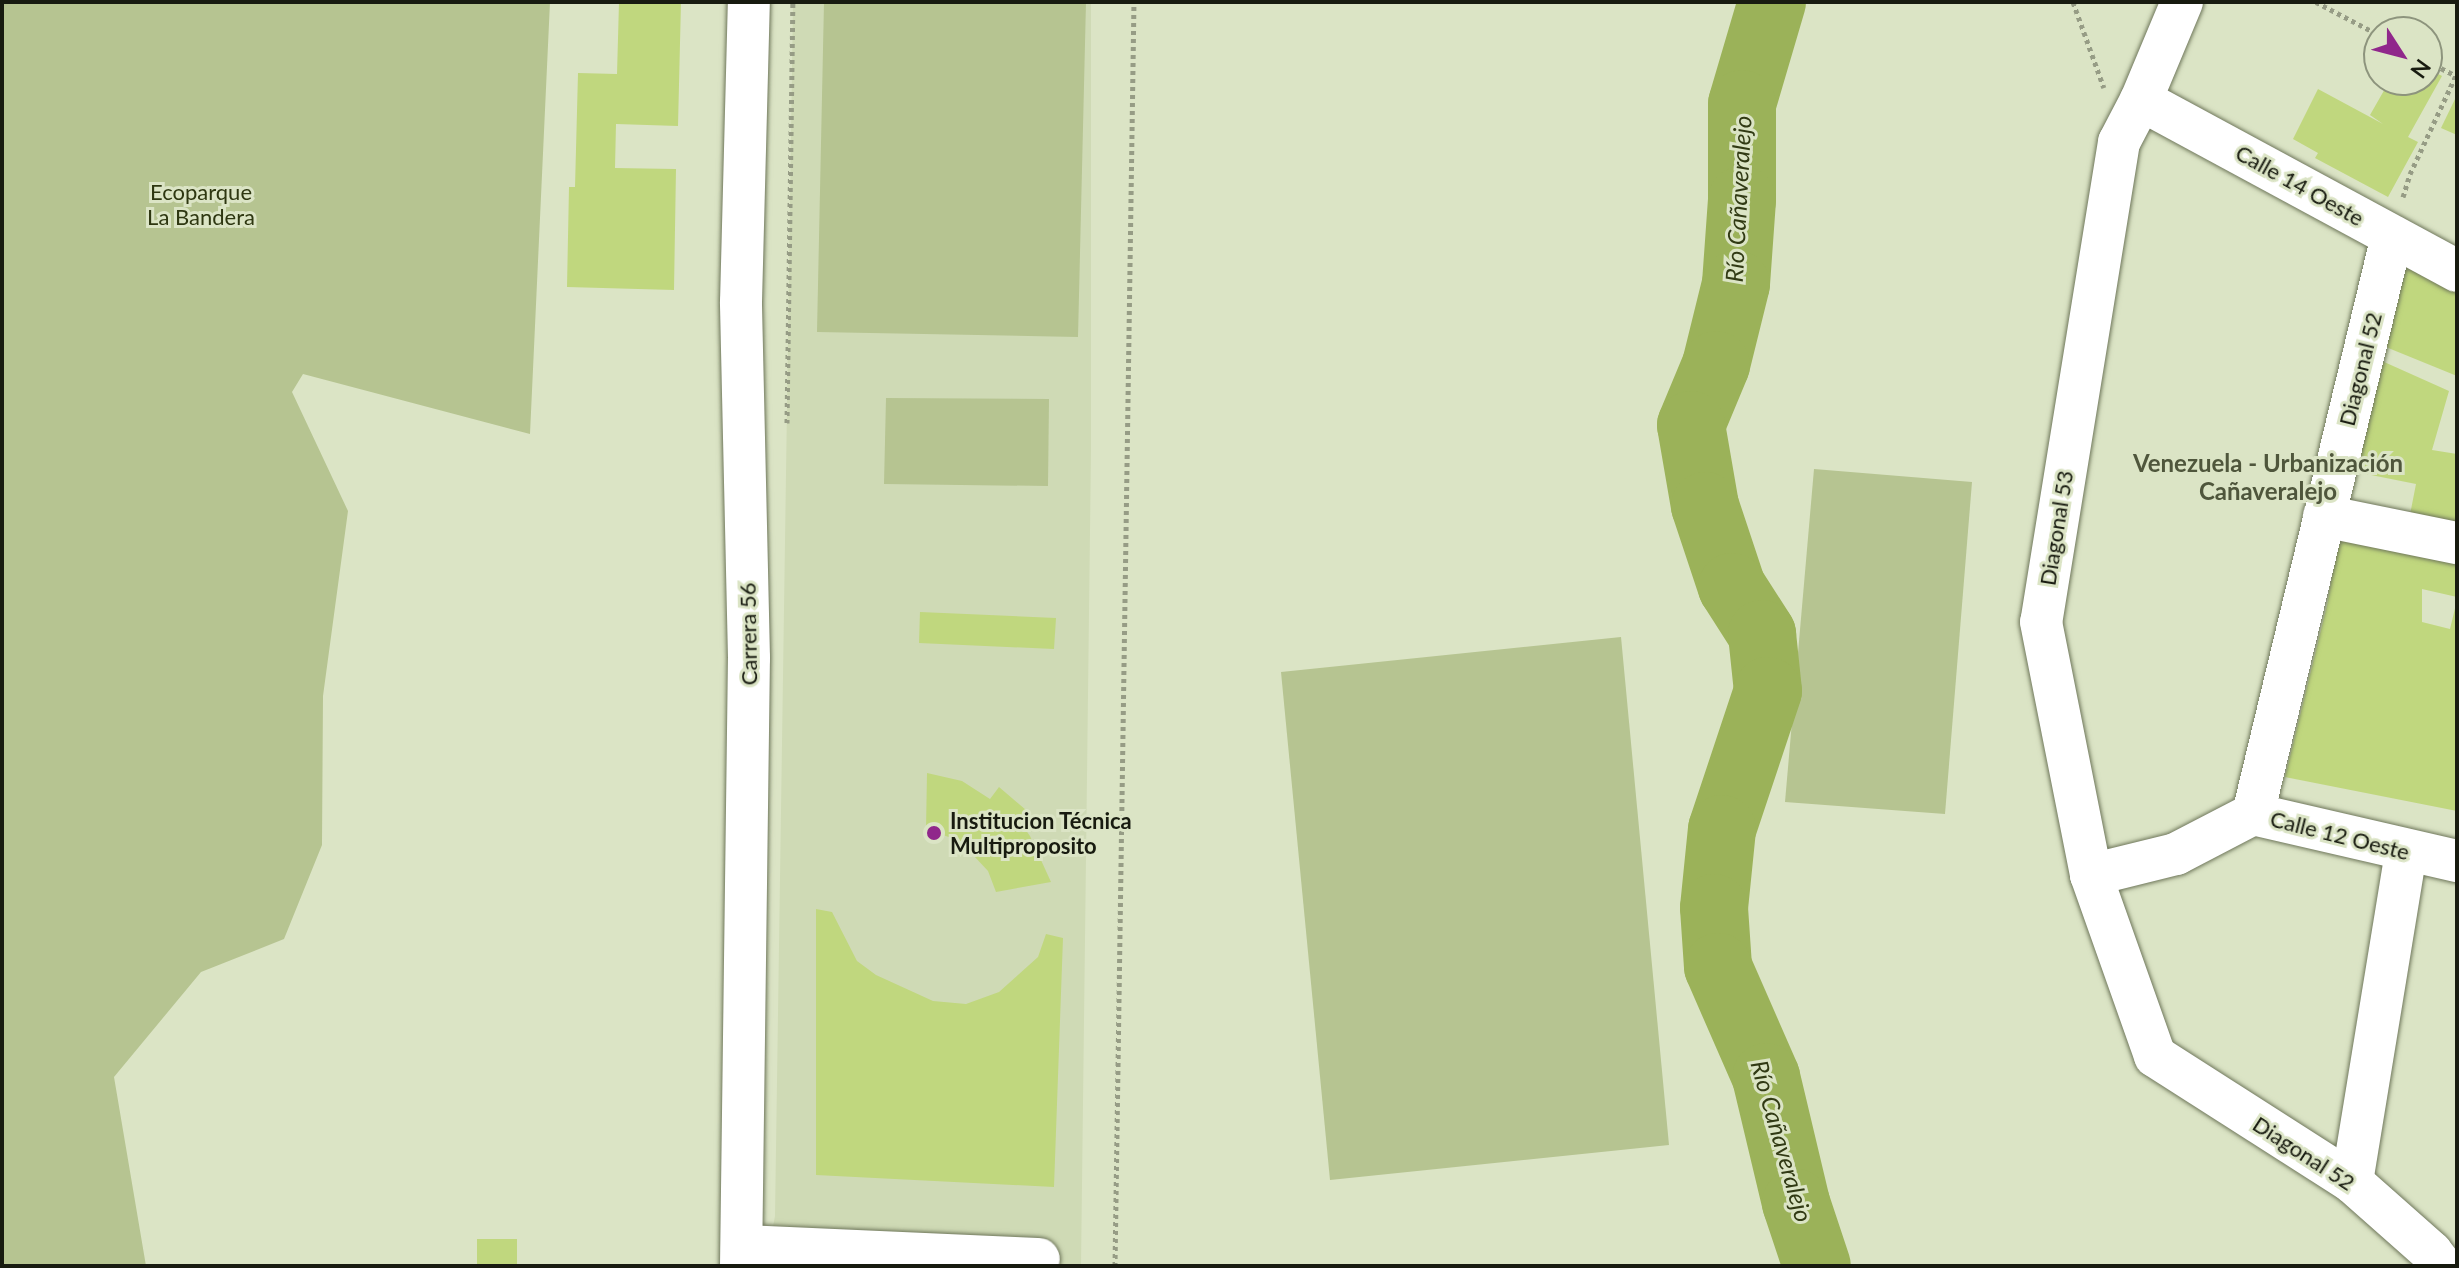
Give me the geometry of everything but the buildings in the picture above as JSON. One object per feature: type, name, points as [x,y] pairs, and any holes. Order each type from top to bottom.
[{"type":"street","name":"Carrera 56","points":[[741,1256],[749,658],[741,302],[749,2]]},
{"type":"street","name":"Diagonal 53","points":[[2155,1056],[2091,875],[2041,622],[2119,142],[2123,95],[2182,2]]},
{"type":"street","name":"Calle 14 Oeste","points":[[2123,95],[2457,271]]},
{"type":"street","name":"Diagonal 52","points":[[2253,814],[2392,236]]},
{"type":"street","points":[[2324,516],[2457,543]]},
{"type":"street","name":"Calle 12 Oeste","points":[[2091,875],[2176,854],[2253,814],[2457,861]]},
{"type":"street","points":[[2352,1182],[2406,851]]},
{"type":"street","name":"Diagonal 52","points":[[2155,1056],[2352,1182],[2431,1252],[2442,1266]]},
{"type":"street","points":[[741,1256],[1039,1259]]},
{"type":"path","points":[[1115,1266],[1134,2]]},
{"type":"path","points":[[2073,2],[2123,95]]},
{"type":"path","points":[[2316,2],[2363,27]]},
{"type":"path","points":[[2392,236],[2410,174],[2456,74]]},
{"type":"shaded area","name":"Institucion Técnica Multiproposito","points":[[793,2],[1091,2],[1091,450],[1081,1266],[766,1266],[775,1216]]},
{"type":"green space","name":"Ecoparque La Bandera","points":[[2,2],[550,2],[530,434],[303,374],[292,392],[348,511],[323,696],[322,845],[284,939],[201,972],[114,1077],[146,1266],[2,1266]]},
{"type":"green space","points":[[824,2],[1086,2],[1078,337],[817,332]]},
{"type":"green space","points":[[886,398],[1049,399],[1048,486],[884,484]]},
{"type":"green space","points":[[1814,469],[1972,482],[1945,814],[1785,802]]},
{"type":"green space","points":[[1621,637],[1669,1145],[1330,1180],[1281,672]]},
{"type":"waterway","name":"Río Cañaveralejo","points":[[1772,2],[1742,104],[1742,200],[1736,284],[1716,365],[1691,425],[1705,506],[1732,587],[1762,634],[1768,691],[1722,829],[1714,908],[1718,967],[1766,1077],[1796,1203],[1817,1266]]},
{"type":"place","name":"Institucion Técnica Multiproposito","points":[[934,833]]},
{"type":"district","name":"Venezuela - Urbanización Cañaveralejo","points":[[2268,477]]}]
